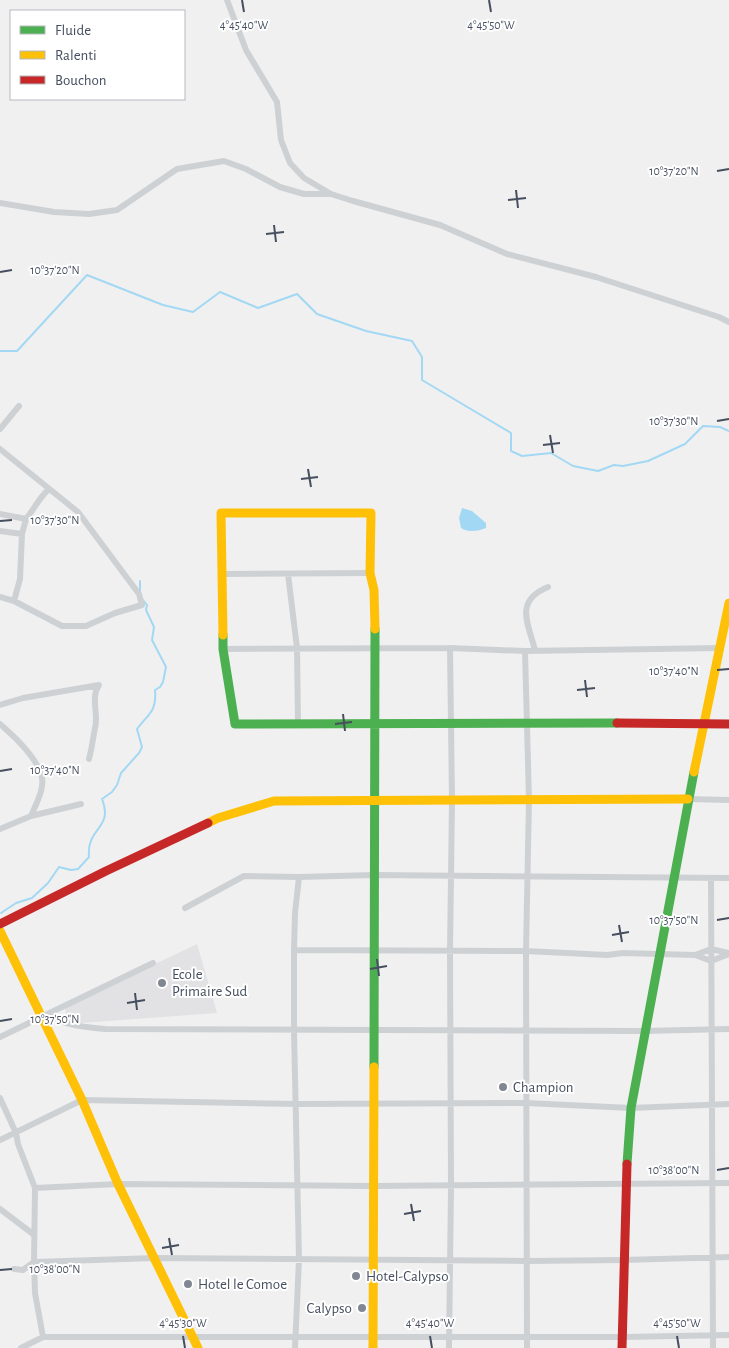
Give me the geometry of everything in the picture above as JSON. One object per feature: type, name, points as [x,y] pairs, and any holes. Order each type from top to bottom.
[{"type":"main road","points":[[373,1348],[375,1103],[374,724],[375,648],[374,590],[370,573],[371,513],[221,513],[223,648],[235,724],[374,724],[451,723],[704,723],[729,724]]},
{"type":"main road","points":[[622,1348],[625,1185],[631,1108],[644,1031],[675,878],[688,799],[729,602]]},
{"type":"main road","points":[[0,924],[218,818],[274,801],[688,799]]},
{"type":"main road","points":[[0,930],[45,1015],[118,1184],[198,1348]]},
{"type":"street","points":[[227,0],[246,50],[278,102],[281,140],[290,163],[304,178],[331,194],[440,225],[507,254],[596,277],[719,317],[729,322]]},
{"type":"street","points":[[0,203],[54,212],[89,214],[117,210],[177,169],[224,161],[246,169],[280,187],[304,194],[331,194]]},
{"type":"street","points":[[0,429],[20,406]]},
{"type":"street","points":[[0,449],[78,512],[139,594],[142,604],[86,626],[62,626],[14,601],[0,597]]},
{"type":"street","points":[[14,601],[20,579],[22,534],[26,519],[38,500],[49,488]]},
{"type":"street","points":[[0,514],[26,519]]},
{"type":"street","points":[[0,531],[22,534]]},
{"type":"street","points":[[222,574],[370,573]]},
{"type":"street","points":[[288,574],[298,648],[298,724]]},
{"type":"street","points":[[535,650],[526,616],[526,605],[533,595],[548,587]]},
{"type":"street","points":[[223,648],[450,648],[525,650],[720,648]]},
{"type":"street","points":[[448,1348],[451,1186],[449,1103],[452,800],[450,648]]},
{"type":"street","points":[[525,650],[529,800],[526,951],[527,1348]]},
{"type":"street","points":[[0,705],[23,698],[99,685],[95,691],[96,727],[92,734],[93,742],[89,759]]},
{"type":"street","points":[[0,724],[13,736],[40,768],[43,785],[32,816]]},
{"type":"street","points":[[688,799],[729,800]]},
{"type":"street","points":[[0,829],[32,816],[81,804]]},
{"type":"street","points":[[185,908],[244,876],[374,875],[729,878]]},
{"type":"street","points":[[295,1348],[299,1259],[294,950],[295,913],[299,877]]},
{"type":"street","points":[[711,878],[713,1348]]},
{"type":"street","points":[[695,955],[711,949],[729,953]]},
{"type":"street","points":[[294,950],[526,951],[607,955],[623,953],[695,955],[711,961],[729,953]]},
{"type":"street","points":[[0,1037],[153,963]]},
{"type":"street","points":[[45,1015],[78,1026],[105,1029],[294,1031],[644,1031],[729,1029]]},
{"type":"street","points":[[0,1098],[16,1133],[18,1144],[34,1188],[35,1293],[42,1337]]},
{"type":"street","points":[[0,1140],[82,1100],[296,1104],[526,1103],[631,1108],[729,1104]]},
{"type":"street","points":[[34,1188],[118,1184],[451,1186],[729,1183]]},
{"type":"street","points":[[0,1209],[33,1234]]},
{"type":"street","points":[[14,1269],[23,1270],[34,1262],[155,1258],[623,1260],[729,1257]]},
{"type":"street","points":[[22,1348],[42,1337],[623,1337],[729,1335]]},
{"type":"shaded area","name":"Ecole Primaire Sud","points":[[197,944],[217,1013],[67,1024],[65,1007]]},
{"type":"water","points":[[462,508],[472,511],[486,523],[486,528],[467,531],[461,528],[459,518]]},
{"type":"waterway","points":[[0,351],[17,351],[87,275],[163,305],[193,312],[220,292],[258,308],[297,294],[317,314],[366,331],[412,341],[422,357],[422,380],[511,433],[511,451],[522,456],[551,453],[573,466],[598,471],[614,465],[623,466],[648,461],[685,444],[703,426],[720,427],[729,431]]},
{"type":"waterway","points":[[140,581],[140,591]]},
{"type":"waterway","points":[[1,913],[16,903],[32,898],[48,883],[59,867],[71,870],[78,869],[89,857],[91,840],[105,816],[102,799],[112,792],[117,785],[121,773],[142,747],[137,729],[153,708],[155,690],[163,682],[166,667],[152,640],[154,627],[146,610],[147,605],[143,600]]},
{"type":"traffic: fast","points":[[374,1067],[375,629]]},
{"type":"traffic: fast","points":[[223,635],[223,649],[235,724],[617,723]]},
{"type":"traffic: fast","points":[[627,1164],[631,1108],[694,772]]},
{"type":"traffic: slow","points":[[223,635],[221,513],[371,513],[370,573],[374,590],[375,629]]},
{"type":"traffic: slow","points":[[694,772],[729,603]]},
{"type":"traffic: slow","points":[[208,823],[218,818],[274,801],[688,799]]},
{"type":"traffic: slow","points":[[0,931],[82,1100],[118,1184],[198,1348]]},
{"type":"traffic: slow","points":[[373,1348],[374,1067]]},
{"type":"traffic: jam","points":[[617,723],[729,724]]},
{"type":"traffic: jam","points":[[0,924],[208,823]]},
{"type":"traffic: jam","points":[[622,1348],[627,1164]]},
{"type":"place","name":"Ecole Primaire Sud","points":[[162,983]]},
{"type":"place","name":"Champion","points":[[503,1087]]},
{"type":"place","name":"Hotel-Calypso","points":[[356,1276]]},
{"type":"place","name":"Hotel le Comoe","points":[[188,1284]]},
{"type":"place","name":"Calypso","points":[[362,1308]]}]
